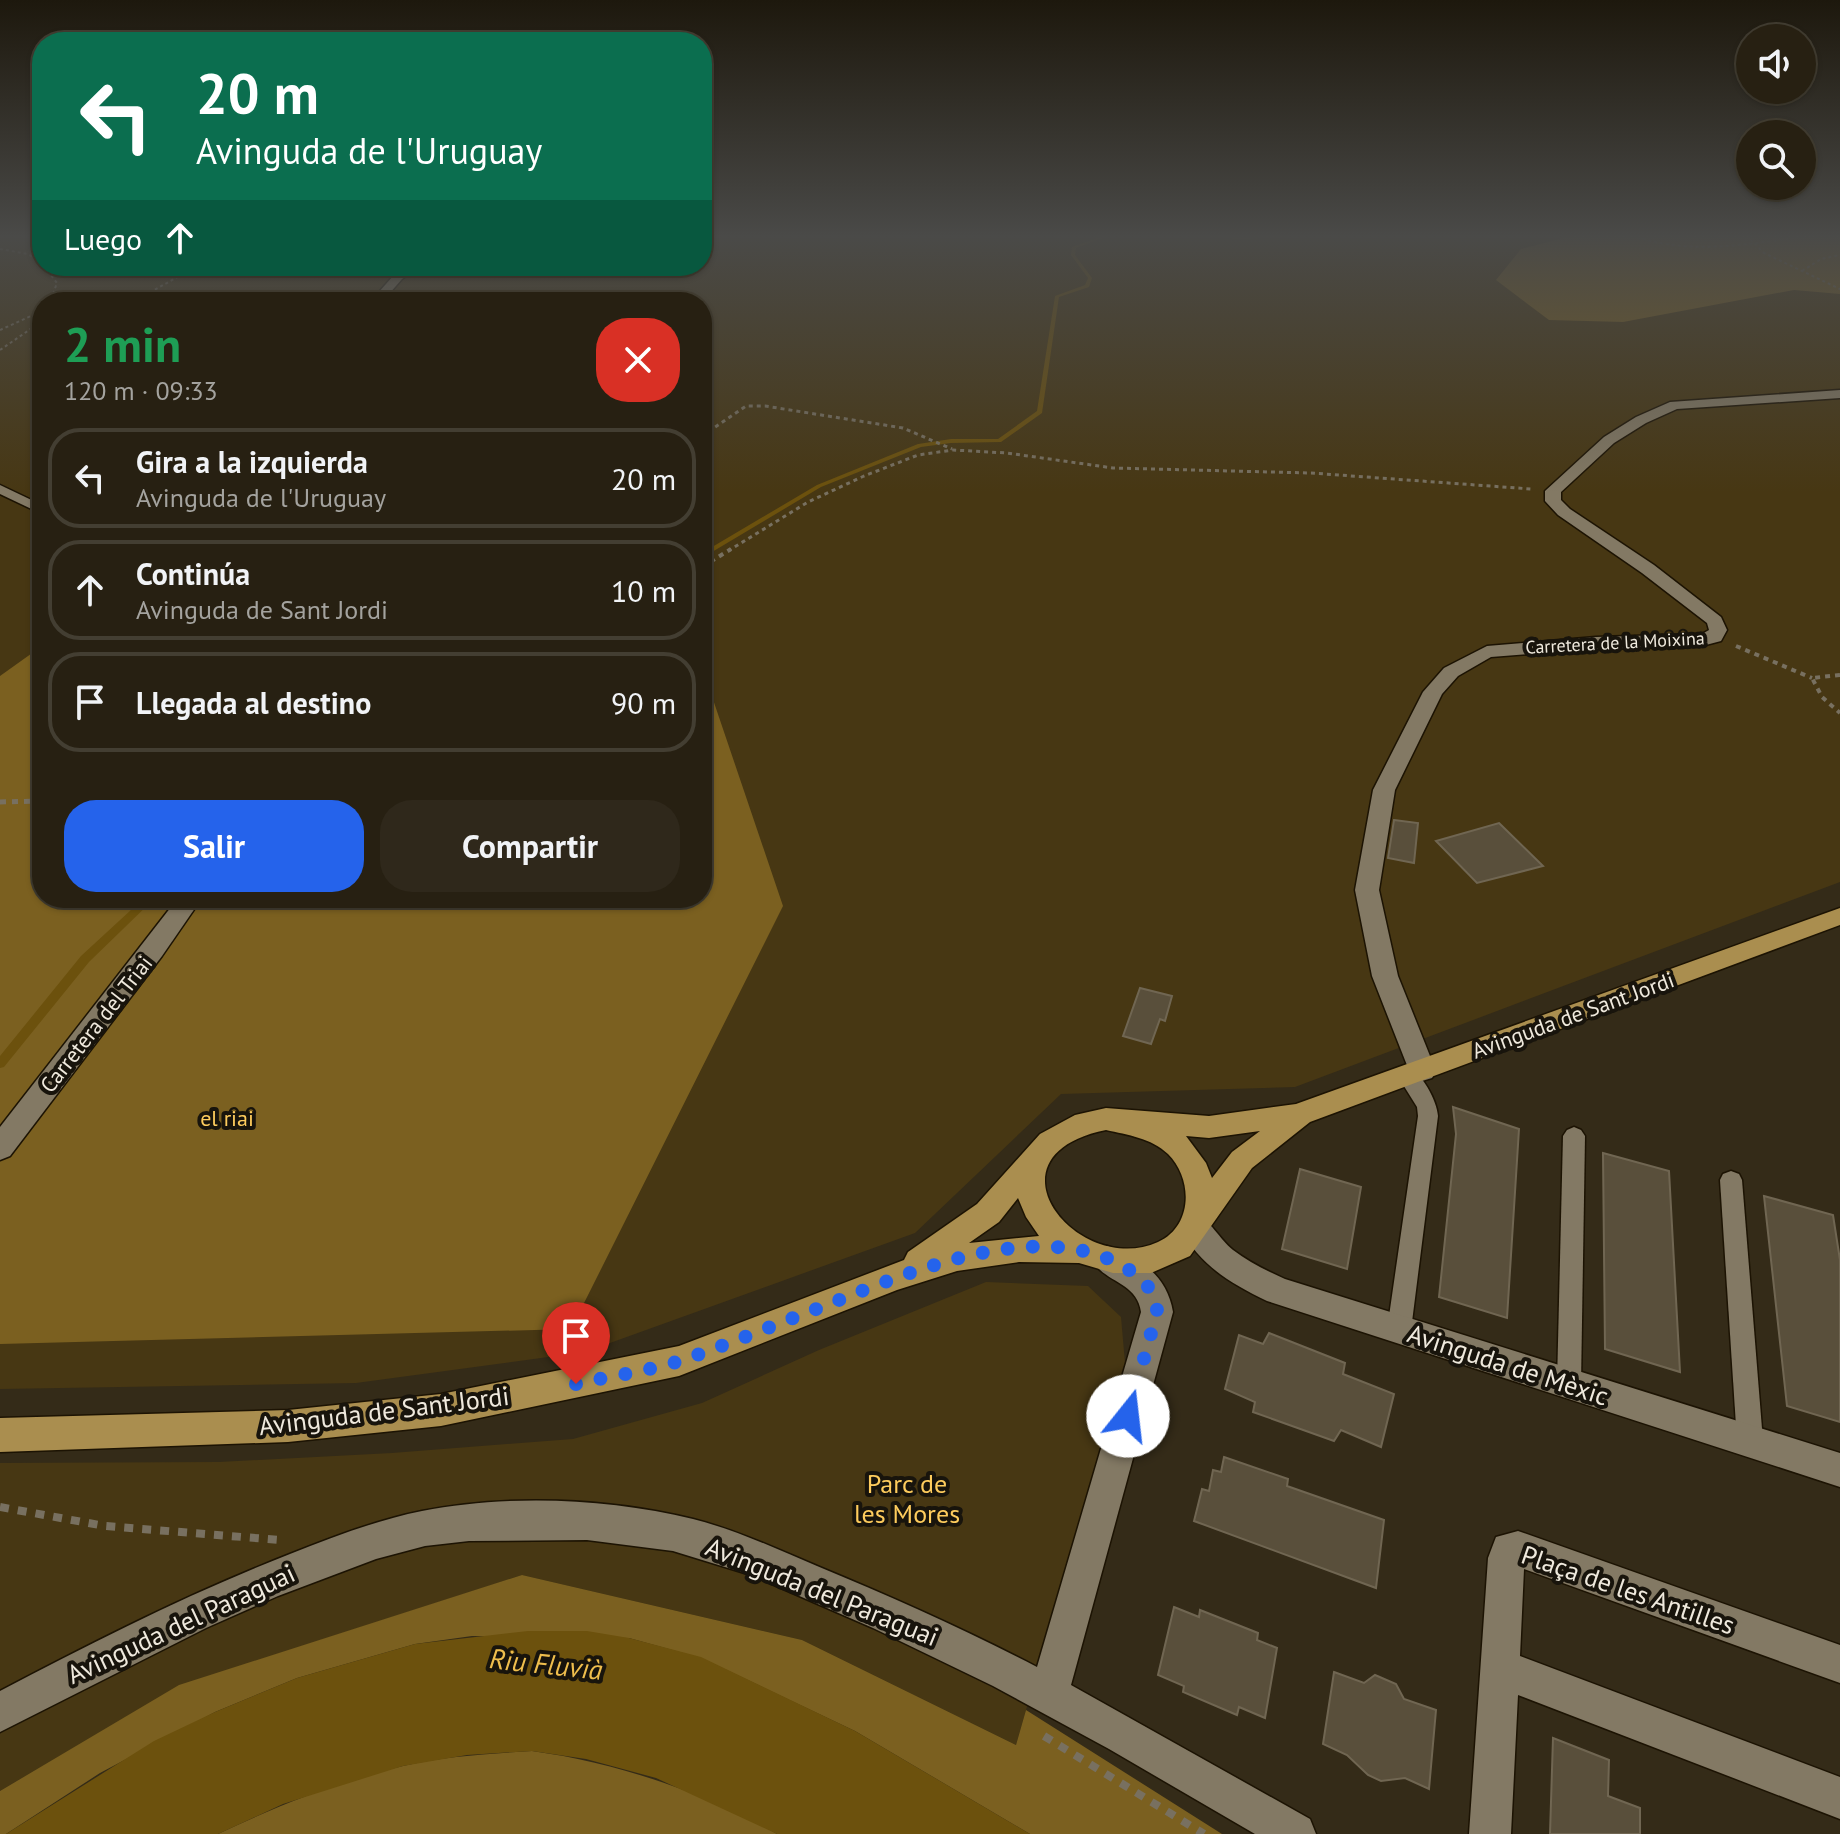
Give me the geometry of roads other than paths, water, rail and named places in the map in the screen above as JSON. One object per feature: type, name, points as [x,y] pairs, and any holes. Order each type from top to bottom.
[{"type":"main road","name":"Avinguda de Sant Jordi","points":[[1116,1120],[1209,1127],[1306,1113],[1840,916]]},
{"type":"main road","name":"Avinguda de Sant Jordi","points":[[1197,1223],[1242,1160],[1306,1113]]},
{"type":"main road","points":[[1116,1120],[1146,1126],[1163,1134],[1188,1157],[1201,1182],[1204,1200],[1197,1223],[1188,1237],[1165,1253],[1138,1261],[1093,1255],[1049,1226],[1036,1205],[1032,1173],[1050,1139],[1074,1125],[1116,1120]]},
{"type":"main road","name":"Avinguda de Sant Jordi","points":[[893,1277],[988,1213],[1041,1151]]},
{"type":"main road","name":"Avinguda de Sant Jordi","points":[[0,1435],[288,1426],[441,1410],[679,1361],[893,1277],[979,1253],[1019,1249],[1093,1255]]},
{"type":"street","name":"Carretera de la Moixina","points":[[1414,1073],[1385,976],[1367,890],[1384,790],[1433,692],[1451,672],[1487,652],[1596,643],[1702,640],[1714,637],[1718,630],[1715,621],[1648,569],[1564,512],[1553,501],[1553,491],[1615,435],[1662,409],[1675,405],[1787,395],[1840,394]]},
{"type":"street","name":"Carretera del Triai","points":[[0,1148],[183,908]]},
{"type":"street","name":"Avinguda de Mèxic","points":[[1197,1223],[1213,1252],[1278,1291],[1840,1470]]},
{"type":"street","points":[[1049,1694],[1157,1312],[1155,1295],[1131,1271],[1093,1255]]},
{"type":"street","name":"Avinguda del Paraguai","points":[[0,1712],[96,1661],[239,1592],[361,1546],[439,1526],[529,1522],[612,1525],[676,1534],[760,1561],[873,1608],[1049,1694],[1195,1774],[1295,1834]]},
{"type":"street","name":"Plaça de les Antilles","points":[[1499,1668],[1506,1558],[1509,1550],[1518,1549],[1840,1664]]},
{"type":"street","points":[[1490,1834],[1499,1668],[1840,1798]]},
{"type":"lane","points":[[0,489],[32,505]]},
{"type":"lane","points":[[1399,1330],[1428,1116],[1414,1073]]},
{"type":"lane","points":[[1569,1384],[1574,1136]]},
{"type":"lane","points":[[1731,1180],[1750,1441]]},
{"type":"water","name":"Riu Fluvià","points":[[528,1631],[587,1631],[629,1638],[701,1657],[855,1731],[1030,1834],[777,1834],[656,1778],[586,1759],[532,1751],[467,1755],[403,1766],[283,1804],[218,1834],[6,1834],[154,1741],[297,1678],[415,1644]]},
{"type":"waterway","points":[[712,550],[819,486],[920,445],[951,441],[999,441],[1040,412],[1053,321]]},
{"type":"waterway","points":[[0,1064],[85,959],[139,908]]},
{"type":"park label","name":"el riai","points":[[227,1118]]},
{"type":"park label","name":"Parc de les Mores","points":[[907,1499]]}]
